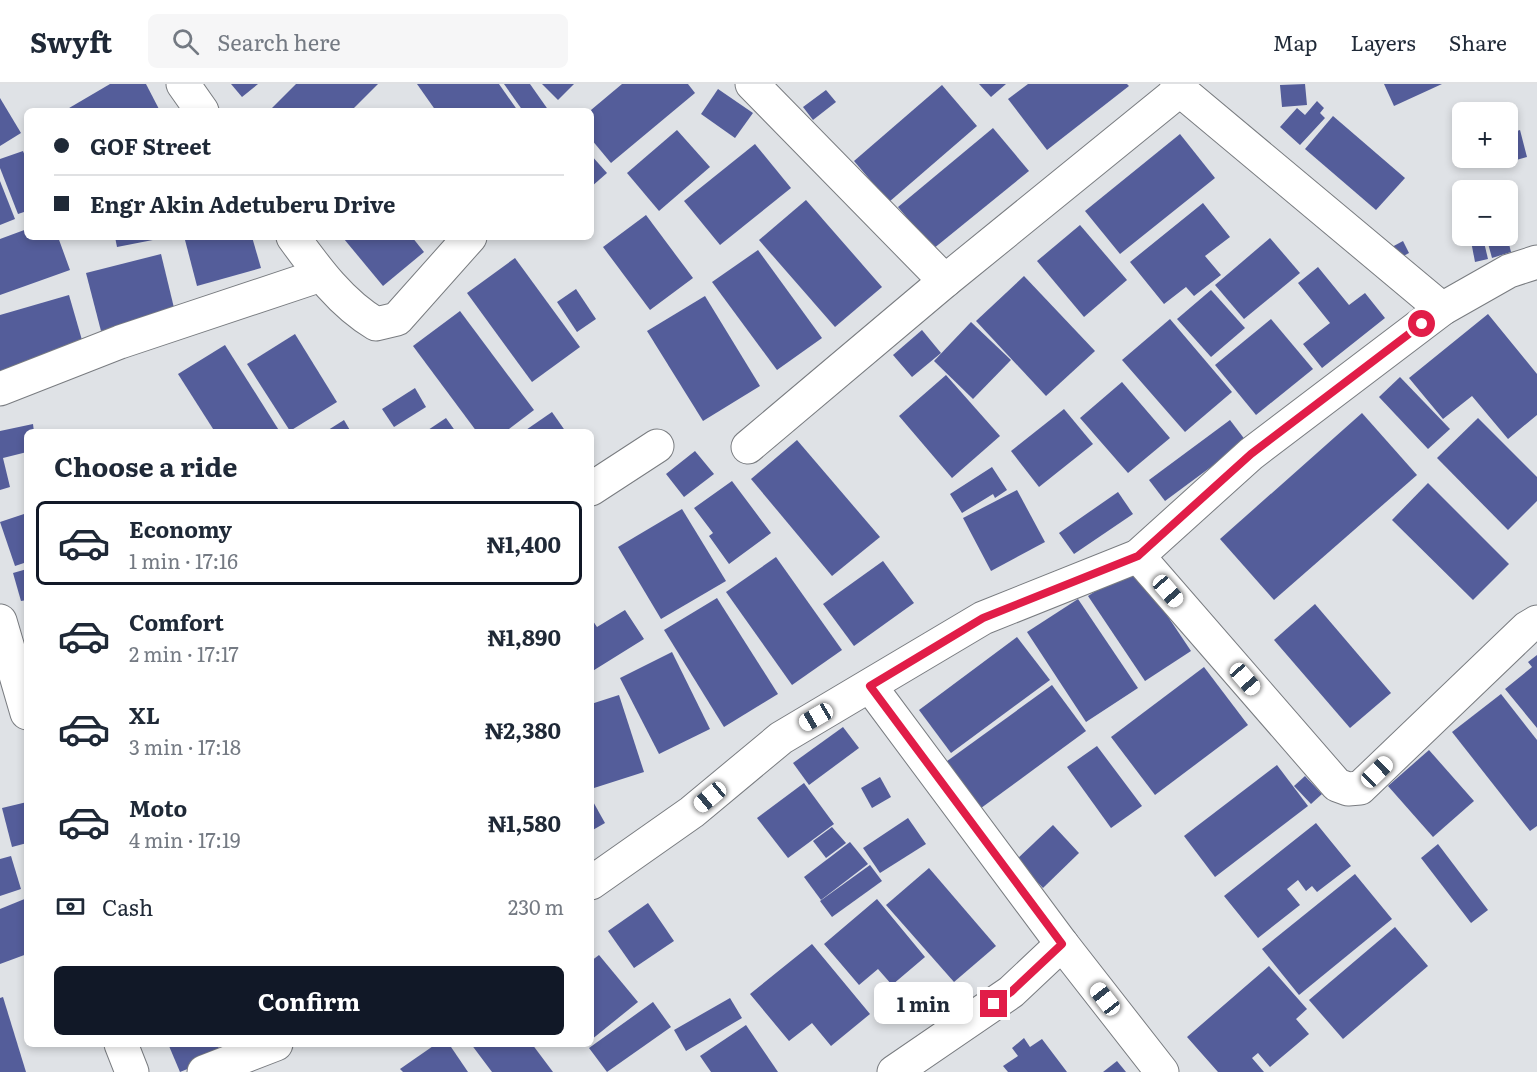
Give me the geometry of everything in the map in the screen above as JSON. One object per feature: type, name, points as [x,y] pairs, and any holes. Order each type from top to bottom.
[{"type":"street","points":[[183,84],[200,108]]},
{"type":"street","points":[[752,84],[945,281]]},
{"type":"street","points":[[748,447],[1179,87],[1442,309]]},
{"type":"street","points":[[295,240],[321,275],[358,313],[376,324],[397,319],[467,240]]},
{"type":"street","points":[[594,881],[692,812],[781,738],[983,618],[1138,556],[1251,454],[1442,309],[1509,272],[1537,262]]},
{"type":"street","points":[[0,389],[120,342],[321,275]]},
{"type":"street","points":[[594,487],[657,446]]},
{"type":"street","points":[[1138,556],[1337,785],[1348,789],[1360,788],[1527,628],[1537,622]]},
{"type":"street","points":[[0,621],[24,703]]},
{"type":"street","points":[[870,686],[1062,944],[1162,1072]]},
{"type":"street","points":[[894,1072],[1011,992],[1062,944]]},
{"type":"street","points":[[204,1072],[268,1047]]},
{"type":"building","points":[[110,84],[146,84],[158,108],[69,108]]},
{"type":"building","points":[[231,84],[258,84],[242,97]]},
{"type":"building","points":[[296,84],[378,84],[354,108],[272,108]]},
{"type":"building","points":[[417,84],[499,84],[516,108],[434,108]]},
{"type":"building","points":[[504,84],[530,84],[547,108],[521,108]]},
{"type":"building","points":[[542,84],[574,84],[558,100]]},
{"type":"building","points":[[622,84],[688,84],[695,93],[611,163],[594,143],[593,108]]},
{"type":"building","points":[[979,84],[1006,84],[991,97]]},
{"type":"building","points":[[1028,84],[1127,84],[1129,86],[1047,150],[1008,99]]},
{"type":"building","points":[[1305,84],[1307,105],[1282,107],[1280,85]]},
{"type":"building","points":[[1384,84],[1442,84],[1394,106]]},
{"type":"building","points":[[942,85],[977,126],[889,202],[854,161]]},
{"type":"building","points":[[718,89],[753,113],[735,138],[701,114]]},
{"type":"building","points":[[826,90],[836,102],[813,120],[803,107]]},
{"type":"building","points":[[0,98],[21,133],[0,146]]},
{"type":"building","points":[[1317,101],[1324,108],[1320,113],[1325,118],[1300,145],[1280,127],[1297,108],[1305,115]]},
{"type":"building","points":[[1333,116],[1405,178],[1376,210],[1305,149]]},
{"type":"building","points":[[993,128],[1029,171],[933,249],[898,207]]},
{"type":"building","points":[[677,130],[710,167],[659,211],[627,173]]},
{"type":"building","points":[[1520,130],[1527,157],[1518,160],[1518,131]]},
{"type":"building","points":[[1180,134],[1215,178],[1120,254],[1085,211]]},
{"type":"building","points":[[755,144],[791,188],[720,245],[684,201]]},
{"type":"building","points":[[23,151],[24,212],[18,214],[0,168],[0,159]]},
{"type":"building","points":[[594,158],[607,173],[594,184]]},
{"type":"building","points":[[0,181],[15,219],[0,225]]},
{"type":"building","points":[[806,200],[882,287],[835,327],[759,240]]},
{"type":"building","points":[[1203,203],[1230,237],[1205,256],[1221,275],[1194,296],[1186,287],[1164,304],[1130,262]]},
{"type":"building","points":[[646,215],[693,278],[650,310],[603,247]]},
{"type":"building","points":[[1080,225],[1127,280],[1084,317],[1037,261]]},
{"type":"building","points":[[24,230],[24,240],[59,240],[70,270],[0,295],[0,239]]},
{"type":"building","points":[[1270,238],[1300,273],[1244,319],[1215,285]]},
{"type":"building","points":[[116,240],[153,240],[117,247]]},
{"type":"building","points":[[185,240],[253,240],[261,268],[197,286]]},
{"type":"building","points":[[345,240],[414,240],[424,252],[383,286]]},
{"type":"building","points":[[1403,241],[1409,253],[1396,260],[1390,248]]},
{"type":"building","points":[[1472,246],[1485,246],[1488,259],[1475,262]]},
{"type":"building","points":[[1489,246],[1510,246],[1511,252],[1492,258]]},
{"type":"building","points":[[758,250],[822,338],[777,370],[712,282]]},
{"type":"building","points":[[161,254],[175,312],[101,331],[86,273]]},
{"type":"building","points":[[515,258],[580,347],[532,382],[467,293]]},
{"type":"building","points":[[1318,267],[1349,305],[1365,293],[1385,318],[1322,368],[1303,344],[1330,323],[1298,283]]},
{"type":"building","points":[[1024,276],[1095,351],[1046,396],[976,321]]},
{"type":"building","points":[[576,289],[596,319],[577,332],[557,302]]},
{"type":"building","points":[[1211,290],[1245,328],[1211,357],[1177,319]]},
{"type":"building","points":[[69,295],[84,347],[0,371],[0,315]]},
{"type":"building","points":[[705,296],[760,386],[703,421],[647,331]]},
{"type":"building","points":[[460,311],[534,410],[509,429],[475,429],[413,346]]},
{"type":"building","points":[[1488,314],[1537,374],[1537,415],[1508,439],[1472,396],[1443,419],[1409,378]]},
{"type":"building","points":[[1170,319],[1232,392],[1185,432],[1122,360]]},
{"type":"building","points":[[1271,319],[1313,369],[1256,415],[1215,365]]},
{"type":"building","points":[[971,322],[1011,360],[973,399],[934,361]]},
{"type":"building","points":[[922,330],[941,353],[912,377],[893,355]]},
{"type":"building","points":[[295,334],[337,402],[293,429],[289,429],[247,364]]},
{"type":"building","points":[[225,345],[278,429],[213,429],[178,374]]},
{"type":"building","points":[[946,375],[1000,436],[952,478],[899,416]]},
{"type":"building","points":[[1400,377],[1450,429],[1428,449],[1379,397]]},
{"type":"building","points":[[1122,382],[1170,438],[1128,473],[1080,418]]},
{"type":"building","points":[[415,388],[426,407],[394,427],[382,409]]},
{"type":"building","points":[[1064,409],[1093,444],[1039,487],[1011,451]]},
{"type":"building","points":[[552,412],[564,429],[527,429]]},
{"type":"building","points":[[1362,413],[1417,475],[1274,600],[1220,539]]},
{"type":"building","points":[[446,418],[454,429],[430,429]]},
{"type":"building","points":[[1478,418],[1537,477],[1537,501],[1508,530],[1437,458]]},
{"type":"building","points":[[344,420],[349,429],[330,429]]},
{"type":"building","points":[[1230,420],[1246,441],[1165,501],[1149,480]]},
{"type":"building","points":[[33,424],[34,429],[24,429],[24,453],[3,458],[10,487],[0,490],[0,431]]},
{"type":"building","points":[[797,440],[880,537],[832,576],[751,479]]},
{"type":"building","points":[[695,451],[714,474],[684,497],[666,474]]},
{"type":"building","points":[[992,467],[1007,490],[995,498],[993,494],[962,513],[950,494]]},
{"type":"building","points":[[732,481],[771,533],[729,564],[709,536],[713,533],[694,508]]},
{"type":"building","points":[[1428,483],[1509,564],[1473,600],[1392,520]]},
{"type":"building","points":[[1017,490],[1045,542],[991,571],[963,518]]},
{"type":"building","points":[[1118,492],[1133,514],[1074,554],[1059,533]]},
{"type":"building","points":[[682,509],[726,581],[661,619],[618,547]]},
{"type":"building","points":[[24,514],[24,563],[15,566],[0,522]]},
{"type":"building","points":[[776,557],[842,650],[792,685],[726,592]]},
{"type":"building","points":[[883,561],[914,603],[854,646],[823,604]]},
{"type":"building","points":[[1134,566],[1191,651],[1145,681],[1088,596]]},
{"type":"building","points":[[24,570],[24,600],[21,601],[13,573]]},
{"type":"building","points":[[717,598],[778,694],[724,727],[664,630]]},
{"type":"building","points":[[1078,599],[1138,688],[1086,722],[1027,632]]},
{"type":"building","points":[[1315,604],[1391,693],[1350,728],[1274,640]]},
{"type":"building","points":[[625,610],[644,639],[594,670],[594,622],[597,627]]},
{"type":"building","points":[[1017,637],[1050,680],[951,753],[919,710]]},
{"type":"building","points":[[672,652],[710,729],[659,754],[620,678]]},
{"type":"building","points":[[1537,655],[1537,728],[1505,689],[1532,667],[1528,662]]},
{"type":"building","points":[[1204,667],[1248,725],[1155,795],[1111,737]]},
{"type":"building","points":[[1052,685],[1086,731],[977,811],[943,764]]},
{"type":"building","points":[[1501,694],[1537,740],[1537,826],[1530,831],[1452,732]]},
{"type":"building","points":[[619,695],[644,772],[594,788],[594,703]]},
{"type":"building","points":[[843,727],[859,748],[809,785],[793,763]]},
{"type":"building","points":[[1097,746],[1142,806],[1111,828],[1067,767]]},
{"type":"building","points":[[1429,750],[1474,801],[1433,837],[1388,786]]},
{"type":"building","points":[[1277,765],[1308,806],[1215,877],[1184,836]]},
{"type":"building","points":[[1305,776],[1322,794],[1311,804],[1294,786]]},
{"type":"building","points":[[880,777],[891,797],[872,808],[861,788]]},
{"type":"building","points":[[804,783],[834,824],[788,858],[757,818]]},
{"type":"building","points":[[24,803],[24,844],[12,847],[2,808]]},
{"type":"building","points":[[594,803],[605,823],[594,829]]},
{"type":"building","points":[[908,818],[926,844],[880,873],[863,848]]},
{"type":"building","points":[[1316,823],[1351,866],[1317,892],[1312,886],[1306,891],[1298,880],[1287,889],[1300,905],[1258,938],[1224,896]]},
{"type":"building","points":[[1053,825],[1079,853],[1043,888],[1016,860]]},
{"type":"building","points":[[832,827],[846,843],[826,858],[813,841]]},
{"type":"building","points":[[850,842],[868,864],[821,900],[804,877]]},
{"type":"building","points":[[1438,844],[1488,910],[1471,923],[1421,858]]},
{"type":"building","points":[[11,856],[21,889],[0,896],[0,859]]},
{"type":"building","points":[[870,865],[882,881],[832,917],[820,901]]},
{"type":"building","points":[[929,868],[996,946],[954,982],[886,905]]},
{"type":"building","points":[[1355,874],[1392,919],[1299,995],[1262,949]]},
{"type":"building","points":[[24,899],[24,955],[0,964],[0,909]]},
{"type":"building","points":[[877,899],[925,957],[892,985],[878,969],[859,985],[824,944]]},
{"type":"building","points":[[648,903],[674,941],[634,968],[608,931]]},
{"type":"building","points":[[1395,927],[1428,966],[1343,1039],[1309,1000]]},
{"type":"building","points":[[812,944],[870,1014],[831,1046],[812,1023],[789,1041],[750,994]]},
{"type":"building","points":[[599,955],[638,1002],[594,1038],[594,959]]},
{"type":"building","points":[[1269,966],[1307,1009],[1296,1019],[1309,1034],[1270,1067],[1258,1053],[1252,1058],[1264,1072],[1218,1072],[1187,1037]]},
{"type":"building","points":[[3,997],[26,1072],[0,1072],[0,998]]},
{"type":"building","points":[[730,998],[742,1018],[686,1051],[674,1030]]},
{"type":"building","points":[[653,1002],[671,1027],[607,1072],[589,1048],[594,1047],[594,1044]]},
{"type":"building","points":[[746,1025],[778,1072],[711,1072],[700,1056]]},
{"type":"building","points":[[1024,1038],[1030,1047],[1042,1039],[1067,1072],[1008,1072],[1003,1066],[1018,1056],[1012,1048]]},
{"type":"building","points":[[169,1047],[218,1047],[222,1055],[180,1072]]},
{"type":"building","points":[[432,1047],[451,1047],[468,1072],[403,1072],[400,1069]]},
{"type":"building","points":[[473,1047],[534,1047],[553,1072],[492,1072]]},
{"type":"building","points":[[1117,1061],[1126,1072],[1103,1072]]},
{"type":"route","points":[[994,1004],[1011,992],[1062,944],[870,686],[983,618],[1138,556],[1251,454],[1422,324]]}]
